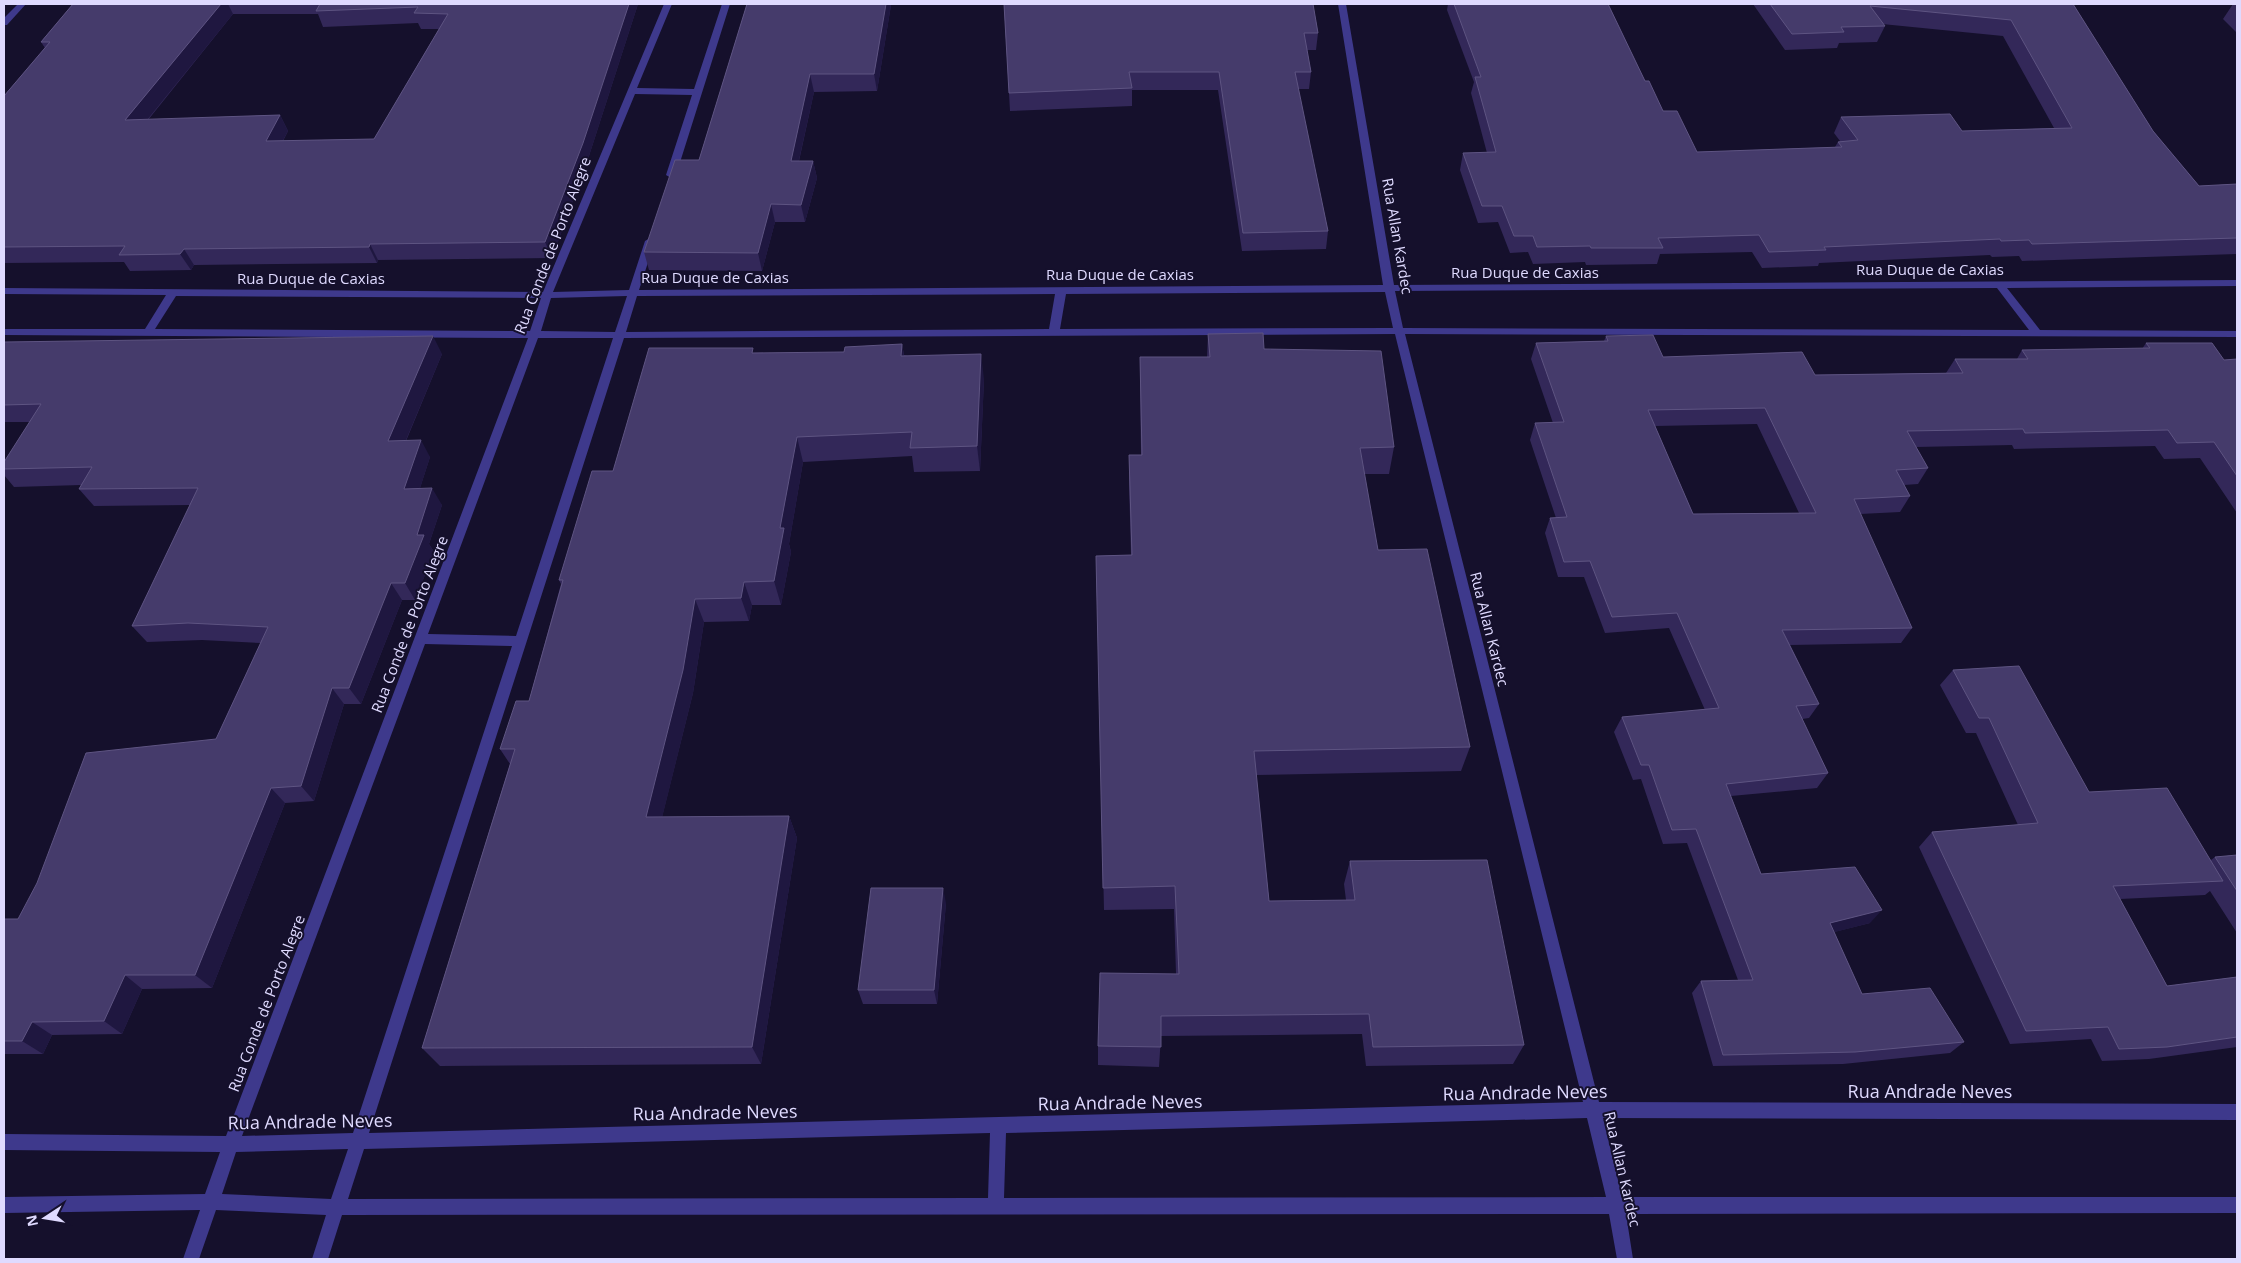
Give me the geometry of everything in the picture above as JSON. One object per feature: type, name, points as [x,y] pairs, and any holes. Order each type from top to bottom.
[{"type":"street","points":[[4,23],[22,4]]},
{"type":"street","name":"Rua Conde de Porto Alegre","points":[[191,1259],[212,1202],[230,1144],[535,334],[547,295],[668,4]]},
{"type":"street","points":[[668,184],[726,4]]},
{"type":"street","name":"Rua Allan Kardec","points":[[1342,4],[1389,288],[1593,1110],[1616,1205],[1625,1259]]},
{"type":"street","points":[[632,90],[698,92]]},
{"type":"street","points":[[320,1259],[654,229]]},
{"type":"street","name":"Rua Duque de Caxias","points":[[4,291],[547,295],[2237,283]]},
{"type":"street","points":[[1999,284],[2038,333]]},
{"type":"street","points":[[1054,332],[1061,290]]},
{"type":"street","points":[[148,332],[173,292]]},
{"type":"street","points":[[4,332],[619,334],[1399,331],[2237,334]]},
{"type":"street","points":[[420,639],[520,642]]},
{"type":"street","name":"Rua Andrade Neves","points":[[4,1142],[230,1144],[1593,1110],[2237,1112]]},
{"type":"street","points":[[996,1206],[998,1125]]},
{"type":"street","points":[[4,1205],[212,1202],[337,1207],[2237,1205]]},
{"type":"building","points":[[73,4],[221,4],[125,120],[280,115],[266,141],[374,139],[448,14],[414,13],[418,7],[316,11],[320,4],[629,4],[583,143],[545,242],[370,244],[369,247],[184,249],[180,254],[119,255],[125,246],[4,247],[4,96],[50,42],[41,42]]},
{"type":"building","points":[[747,4],[886,4],[874,74],[810,74],[791,161],[813,161],[801,205],[771,204],[758,253],[644,252],[675,160],[699,160]]},
{"type":"building","points":[[1004,4],[1313,4],[1318,33],[1304,33],[1311,72],[1295,72],[1328,231],[1243,233],[1219,72],[1129,72],[1132,88],[1009,93]]},
{"type":"building","points":[[1454,4],[1608,4],[1645,81],[1649,81],[1663,111],[1677,111],[1697,152],[1842,147],[1838,142],[1858,140],[1841,117],[1950,114],[1962,131],[2072,128],[2011,20],[1870,6],[1885,26],[1841,27],[1844,32],[1792,34],[1770,4],[2073,4],[2153,131],[2199,186],[2237,184],[2237,238],[2032,244],[2029,240],[2001,241],[2000,239],[1824,247],[1826,250],[1769,252],[1759,235],[1658,238],[1663,248],[1537,247],[1533,236],[1514,236],[1502,206],[1482,206],[1463,153],[1496,152],[1475,77],[1481,77]]},
{"type":"building","points":[[1263,333],[1264,349],[1381,351],[1394,447],[1360,448],[1378,550],[1427,549],[1470,747],[1254,751],[1269,901],[1355,900],[1350,861],[1487,860],[1524,1045],[1373,1047],[1369,1014],[1161,1016],[1161,1047],[1098,1046],[1100,973],[1179,974],[1175,886],[1103,888],[1096,556],[1132,555],[1129,455],[1142,455],[1140,357],[1210,357],[1208,334]]},
{"type":"building","points":[[1653,335],[1663,357],[1802,352],[1815,375],[1963,373],[1955,359],[2028,359],[2022,350],[2150,348],[2146,343],[2212,343],[2224,360],[2237,359],[2237,476],[2214,442],[2177,443],[2168,430],[2025,433],[2023,429],[1907,431],[1928,468],[1896,470],[1910,496],[1854,499],[1912,628],[1782,630],[1819,704],[1796,706],[1828,773],[1726,784],[1761,874],[1855,867],[1882,910],[1830,923],[1862,994],[1930,988],[1964,1042],[1855,1052],[1723,1055],[1701,981],[1753,980],[1696,829],[1672,830],[1649,765],[1641,765],[1622,717],[1719,708],[1677,613],[1612,617],[1590,561],[1564,562],[1550,518],[1567,517],[1535,423],[1564,422],[1536,343],[1608,341],[1606,336]],"holes":[[[1765,408],[1816,513],[1693,514],[1648,410]]]},
{"type":"building","points":[[433,336],[388,441],[421,440],[404,489],[432,488],[417,535],[424,535],[405,583],[391,583],[349,688],[332,688],[301,786],[271,788],[195,975],[125,975],[104,1021],[32,1022],[22,1041],[4,1041],[4,919],[18,919],[37,883],[86,753],[216,739],[268,627],[188,623],[132,626],[198,488],[79,489],[92,467],[4,469],[4,462],[41,404],[4,405],[4,342]]},
{"type":"building","points":[[902,344],[901,356],[981,354],[977,446],[910,448],[912,432],[797,437],[780,528],[784,528],[774,581],[744,582],[741,598],[695,599],[683,670],[646,817],[789,816],[752,1047],[422,1048],[515,749],[500,749],[516,701],[529,701],[563,580],[559,580],[592,471],[613,471],[649,348],[753,348],[752,353],[844,352],[845,347]]},
{"type":"building","points":[[2019,666],[2089,792],[2167,788],[2223,881],[2113,886],[2167,986],[2237,977],[2237,1037],[2167,1047],[2119,1049],[2108,1027],[2026,1031],[1932,832],[2038,823],[1989,718],[1979,718],[1953,670]]},
{"type":"building","points":[[2237,855],[2237,891],[2215,857]]},
{"type":"building","points":[[871,888],[943,888],[934,990],[858,990]]}]
